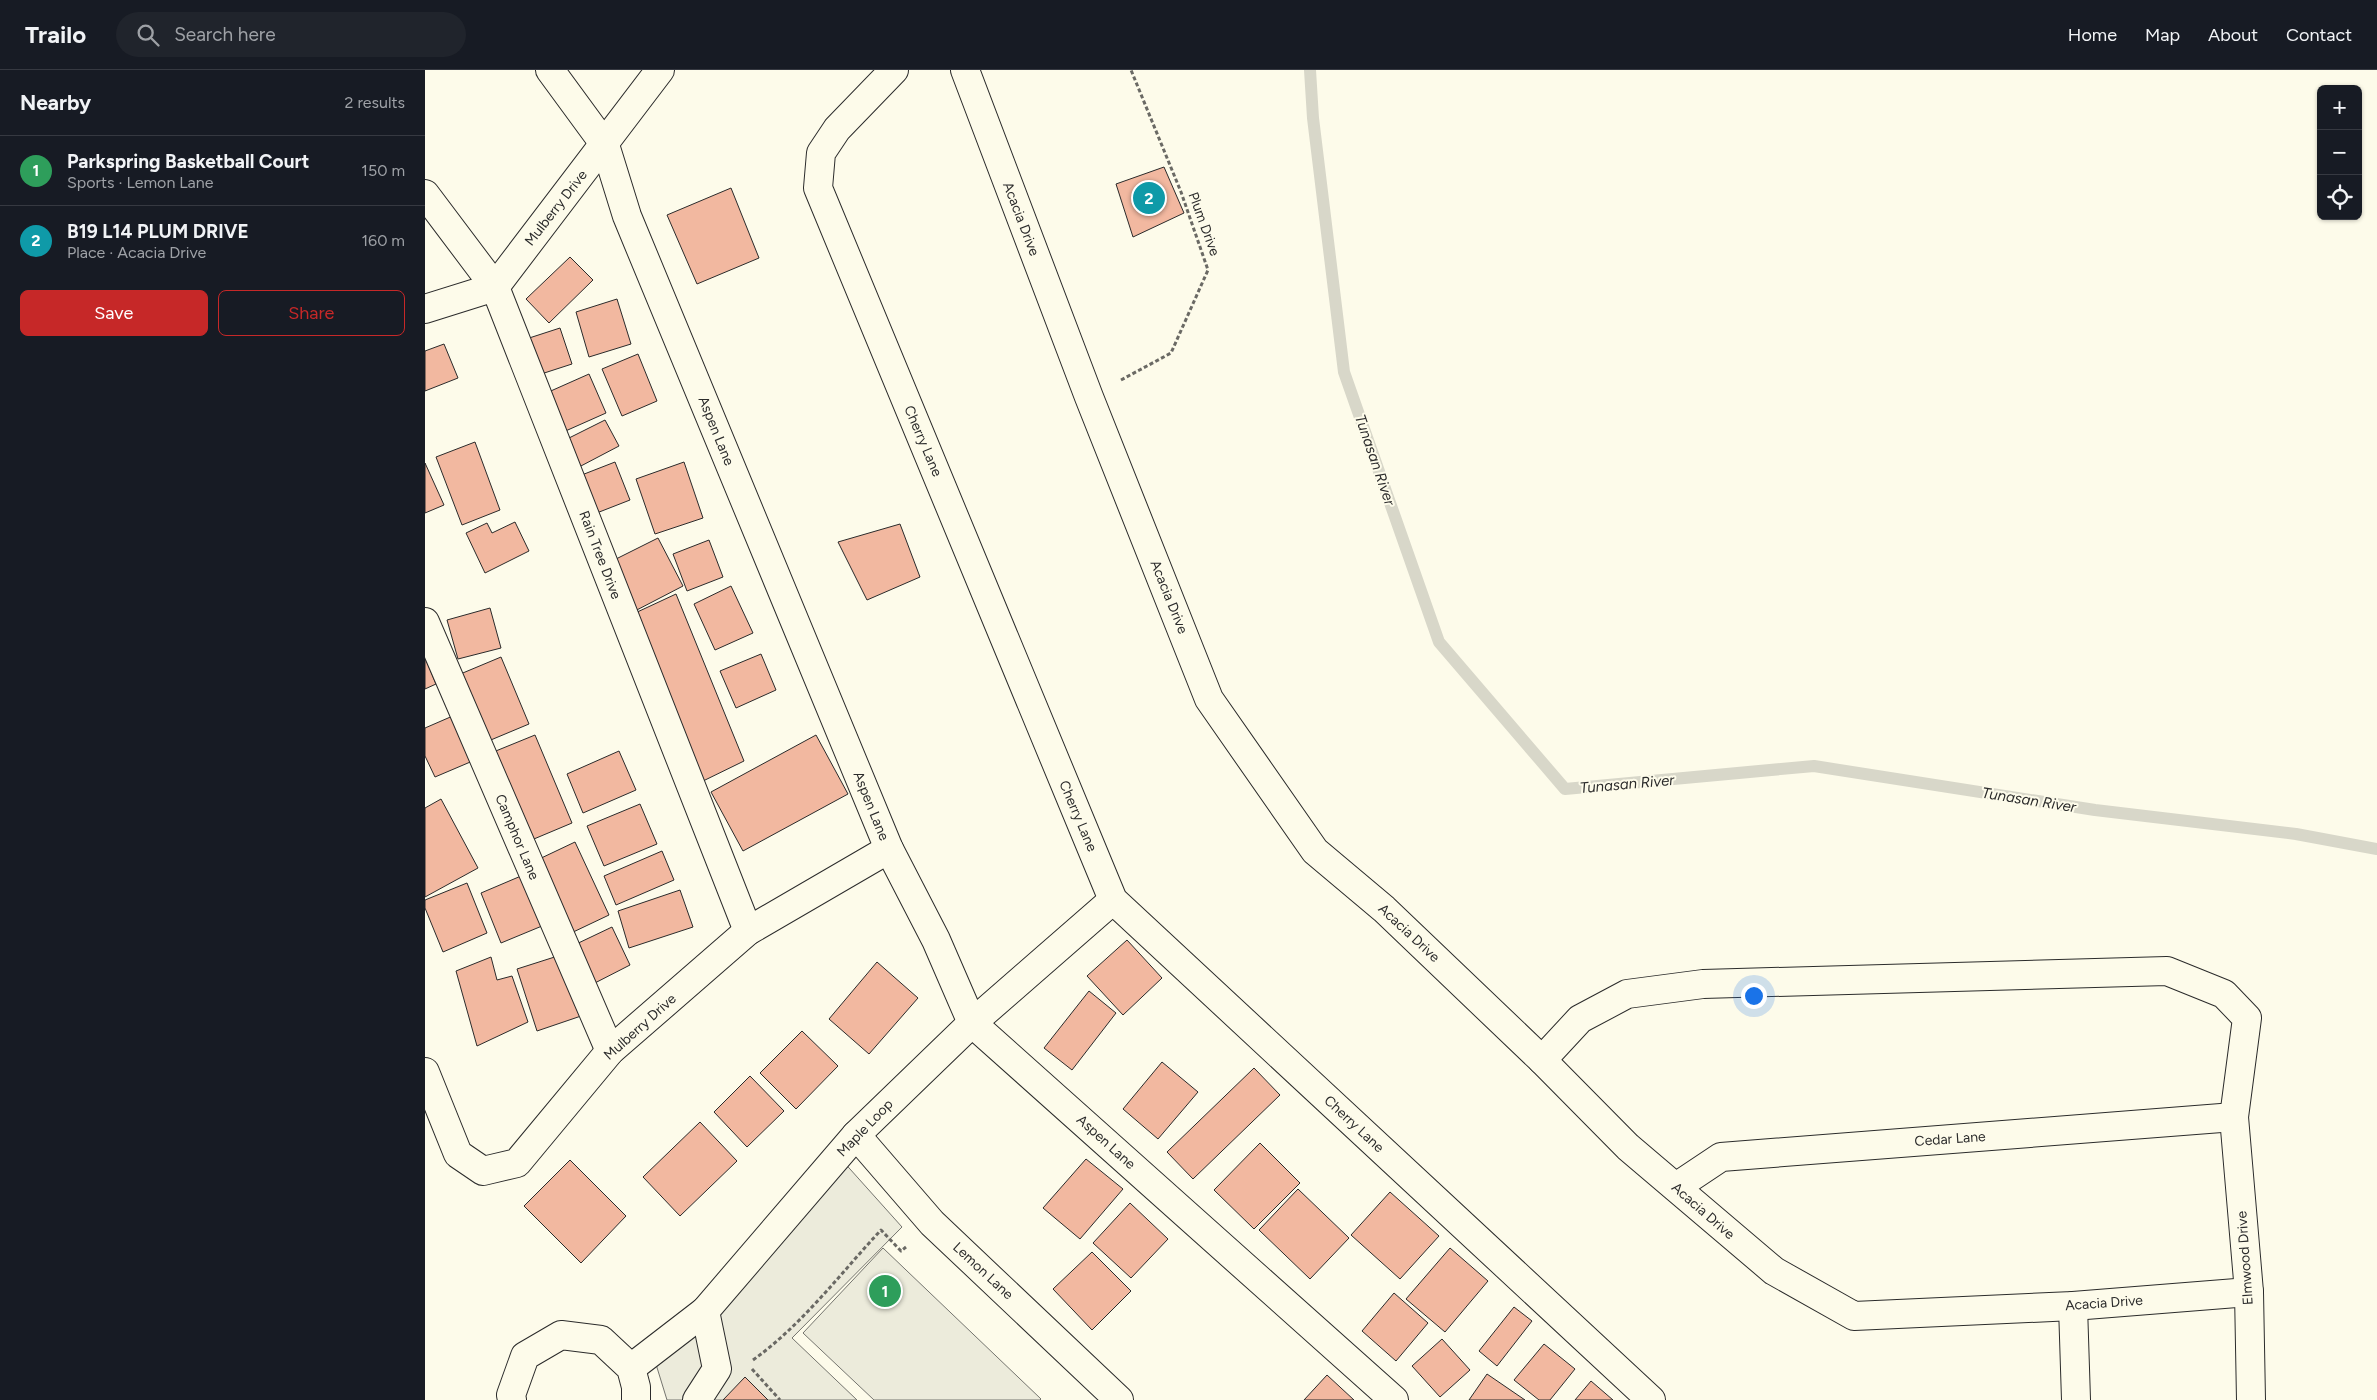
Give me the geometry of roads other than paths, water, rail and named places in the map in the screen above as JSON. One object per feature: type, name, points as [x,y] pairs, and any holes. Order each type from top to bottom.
[{"type":"street","name":"Aspen Lane","points":[[549,70],[605,144],[627,216],[889,848],[936,940],[972,1023],[1394,1400]]},
{"type":"street","name":"Mulberry Drive","points":[[495,287],[660,70]]},
{"type":"street","name":"Cherry Lane","points":[[894,70],[837,129],[821,153],[818,188],[1113,900],[1651,1400]]},
{"type":"street","name":"Acacia Drive","points":[[965,70],[1089,397],[1205,690],[1315,851],[1384,909],[1542,1060],[1628,1147],[1774,1271],[1854,1316],[2073,1306],[2249,1292]]},
{"type":"street","name":"Rain Tree Drive","points":[[425,194],[495,287],[748,931]]},
{"type":"street","points":[[425,309],[495,287]]},
{"type":"street","name":"Camphor Lane","points":[[425,622],[610,1051]]},
{"type":"street","name":"Mulberry Drive","points":[[425,1072],[458,1154],[483,1171],[517,1163],[610,1051],[748,931],[889,848]]},
{"type":"street","name":"Maple Loop","points":[[631,1368],[705,1312],[856,1135],[972,1023],[1113,900]]},
{"type":"street","name":"Elmwood Drive","points":[[1542,1060],[1581,1019],[1627,994],[1703,984],[2167,971],[2224,994],[2247,1018],[2234,1117],[2249,1292],[2251,1400]]},
{"type":"street","name":"Cedar Lane","points":[[1676,1187],[1721,1157],[2234,1117]]},
{"type":"street","name":"Lemon Lane","points":[[856,1135],[932,1223],[1112,1397]]},
{"type":"street","points":[[2073,1306],[2076,1400]]},
{"type":"street","points":[[697,1400],[709,1385],[717,1369],[705,1312]]},
{"type":"street","points":[[512,1400],[511,1395],[525,1356],[561,1335],[601,1340],[631,1368],[636,1387],[636,1400]]},
{"type":"waterway","name":"Tunasan River","points":[[1310,70],[1313,118],[1344,372],[1439,642],[1565,789],[1814,766],[2095,810],[2296,834],[2377,849]]},
{"type":"place","name":"B19 L14 PLUM DRIVE","points":[[1149,198]]},
{"type":"place","name":"Parkspring Basketball Court","points":[[885,1291]]}]
